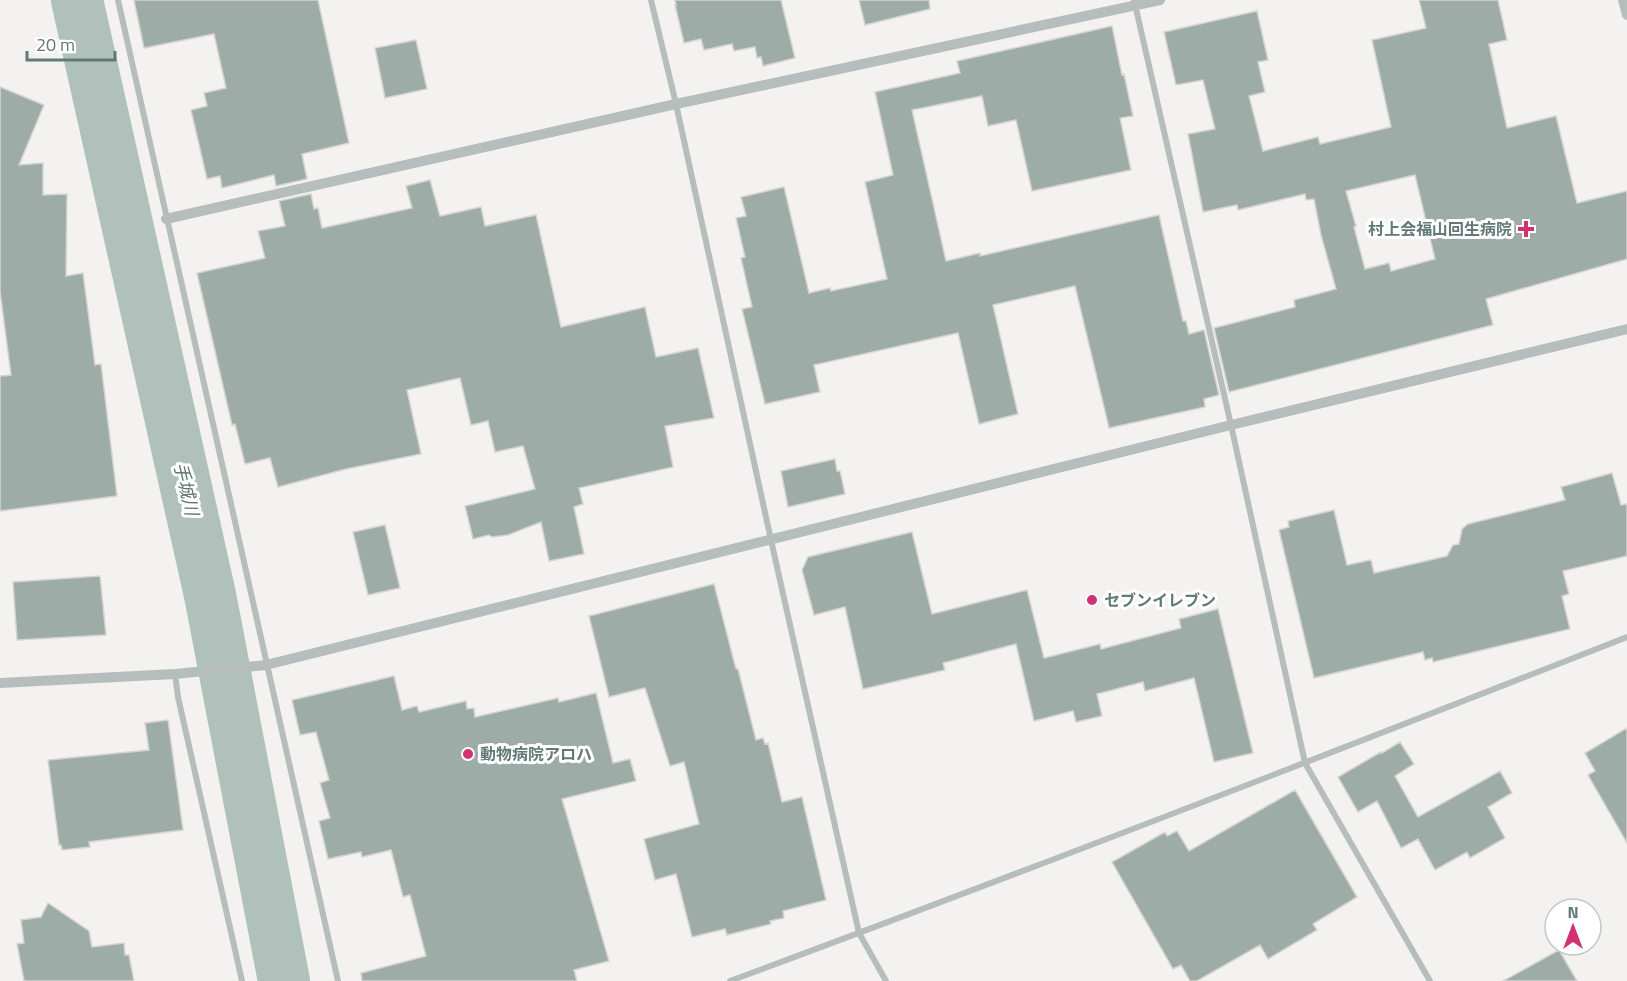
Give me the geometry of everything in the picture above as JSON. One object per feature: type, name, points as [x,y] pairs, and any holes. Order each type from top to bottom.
[{"type":"street","points":[[118,0],[338,981]]},
{"type":"street","points":[[651,0],[859,933],[886,981]]},
{"type":"street","points":[[166,219],[1134,3],[1160,0]]},
{"type":"street","points":[[1623,0],[1627,15]]},
{"type":"street","points":[[1134,3],[1231,425],[1305,763],[1430,981]]},
{"type":"street","points":[[0,682],[175,674],[266,666],[1231,425],[1627,329]]},
{"type":"street","points":[[730,981],[1627,638]]},
{"type":"street","points":[[175,674],[178,698],[242,981]]},
{"type":"building","points":[[134,0],[318,0],[349,143],[302,154],[307,179],[276,186],[274,175],[222,188],[220,176],[207,179],[191,110],[207,106],[204,93],[226,88],[214,34],[144,48]]},
{"type":"building","points":[[675,0],[781,0],[795,58],[763,66],[761,57],[757,58],[755,47],[734,51],[732,44],[704,50],[701,39],[684,43]]},
{"type":"building","points":[[859,0],[929,0],[930,9],[865,25]]},
{"type":"building","points":[[1419,0],[1498,0],[1507,40],[1489,44],[1507,128],[1556,116],[1577,203],[1627,191],[1627,259],[1486,299],[1493,325],[1229,392],[1214,328],[1295,307],[1294,300],[1336,289],[1314,199],[1306,200],[1305,194],[1238,210],[1237,205],[1203,212],[1188,134],[1215,129],[1203,80],[1176,85],[1164,32],[1257,11],[1268,60],[1258,62],[1265,92],[1249,96],[1263,151],[1318,137],[1320,144],[1391,127],[1372,40],[1426,28]],"holes":[[[1415,175],[1435,259],[1391,271],[1389,263],[1365,269],[1346,191]]]},
{"type":"building","points":[[1112,26],[1133,116],[1120,118],[1131,170],[1032,191],[1016,120],[988,126],[982,96],[912,110],[946,261],[980,253],[980,256],[1159,215],[1183,321],[1186,321],[1189,334],[1204,330],[1219,395],[1204,399],[1205,407],[1109,428],[1075,286],[993,305],[1018,414],[979,424],[958,333],[814,365],[820,392],[765,404],[742,309],[752,307],[741,258],[745,257],[736,218],[746,216],[741,197],[784,187],[809,293],[830,288],[831,291],[887,279],[865,182],[893,175],[875,92],[960,73],[957,61]]},
{"type":"building","points":[[416,40],[427,89],[385,98],[375,48]]},
{"type":"building","points":[[0,87],[44,105],[19,165],[43,163],[43,195],[67,194],[66,276],[83,273],[95,365],[101,364],[117,496],[0,511],[0,376],[11,375],[0,291]]},
{"type":"building","points":[[430,180],[440,216],[481,207],[485,226],[536,215],[561,327],[645,307],[656,357],[698,348],[714,418],[665,426],[673,467],[579,488],[583,504],[574,507],[584,554],[549,561],[541,522],[508,535],[492,537],[489,535],[473,539],[465,506],[535,489],[523,446],[495,452],[488,421],[471,425],[460,378],[407,390],[421,454],[346,469],[278,487],[270,458],[245,464],[235,424],[232,425],[197,273],[265,258],[258,231],[285,226],[279,201],[311,194],[314,209],[318,208],[322,228],[412,208],[406,186]]},
{"type":"building","points":[[835,459],[845,494],[788,507],[781,471]]},
{"type":"building","points":[[1612,473],[1621,505],[1627,504],[1627,556],[1563,571],[1569,594],[1562,596],[1570,629],[1433,662],[1432,658],[1425,660],[1423,652],[1314,678],[1279,530],[1289,527],[1288,521],[1334,510],[1347,565],[1371,560],[1374,573],[1447,556],[1453,545],[1459,544],[1462,529],[1468,524],[1565,500],[1561,487]]},
{"type":"building","points":[[385,525],[400,588],[368,595],[353,532]]},
{"type":"building","points":[[912,532],[932,614],[1027,590],[1044,658],[1100,644],[1101,649],[1181,628],[1179,619],[1218,609],[1253,753],[1214,762],[1194,678],[1145,691],[1143,682],[1097,694],[1102,716],[1076,722],[1073,711],[1034,721],[1016,644],[943,663],[945,670],[863,689],[845,607],[814,615],[802,570],[808,557]]},
{"type":"building","points":[[100,576],[106,635],[17,640],[13,582]]},
{"type":"building","points":[[714,584],[756,740],[763,738],[765,744],[768,743],[782,802],[802,797],[826,900],[783,911],[784,918],[770,921],[771,924],[727,935],[725,929],[692,937],[676,874],[655,880],[644,839],[699,824],[684,762],[670,766],[645,688],[609,697],[589,616]]},
{"type":"building","points":[[394,676],[402,710],[417,706],[419,712],[466,701],[467,709],[474,708],[475,717],[558,698],[559,702],[596,693],[613,763],[630,759],[636,781],[562,799],[609,961],[574,970],[577,981],[362,981],[361,973],[426,956],[410,895],[403,897],[391,850],[362,857],[361,852],[328,859],[319,821],[330,818],[320,783],[329,780],[316,732],[300,735],[292,700]]},
{"type":"building","points":[[168,720],[183,830],[89,842],[90,847],[62,850],[59,845],[48,760],[149,750],[145,723]]},
{"type":"building","points":[[1627,728],[1627,843],[1588,775],[1595,771],[1585,753]]},
{"type":"building","points":[[1400,742],[1414,764],[1395,776],[1418,817],[1500,771],[1512,793],[1488,807],[1505,838],[1470,858],[1467,852],[1435,870],[1418,839],[1401,848],[1377,801],[1358,812],[1338,777]]},
{"type":"building","points":[[1295,790],[1357,897],[1313,924],[1317,930],[1268,959],[1260,945],[1197,981],[1190,981],[1181,965],[1173,969],[1112,862],[1165,832],[1167,836],[1177,831],[1189,851]]},
{"type":"building","points":[[48,903],[89,931],[92,947],[124,943],[125,955],[129,955],[134,981],[24,981],[17,944],[24,943],[21,920],[41,917]]},
{"type":"building","points":[[1546,957],[1563,957],[1577,981],[1503,981]]},
{"type":"waterway","name":"手城川","points":[[77,0],[210,595],[284,981]]},
{"type":"place","name":"村上会福山回生病院","points":[[1526,229]]},
{"type":"place","name":"セブンイレブン","points":[[1092,600]]},
{"type":"place","name":"動物病院アロハ","points":[[468,754]]}]
